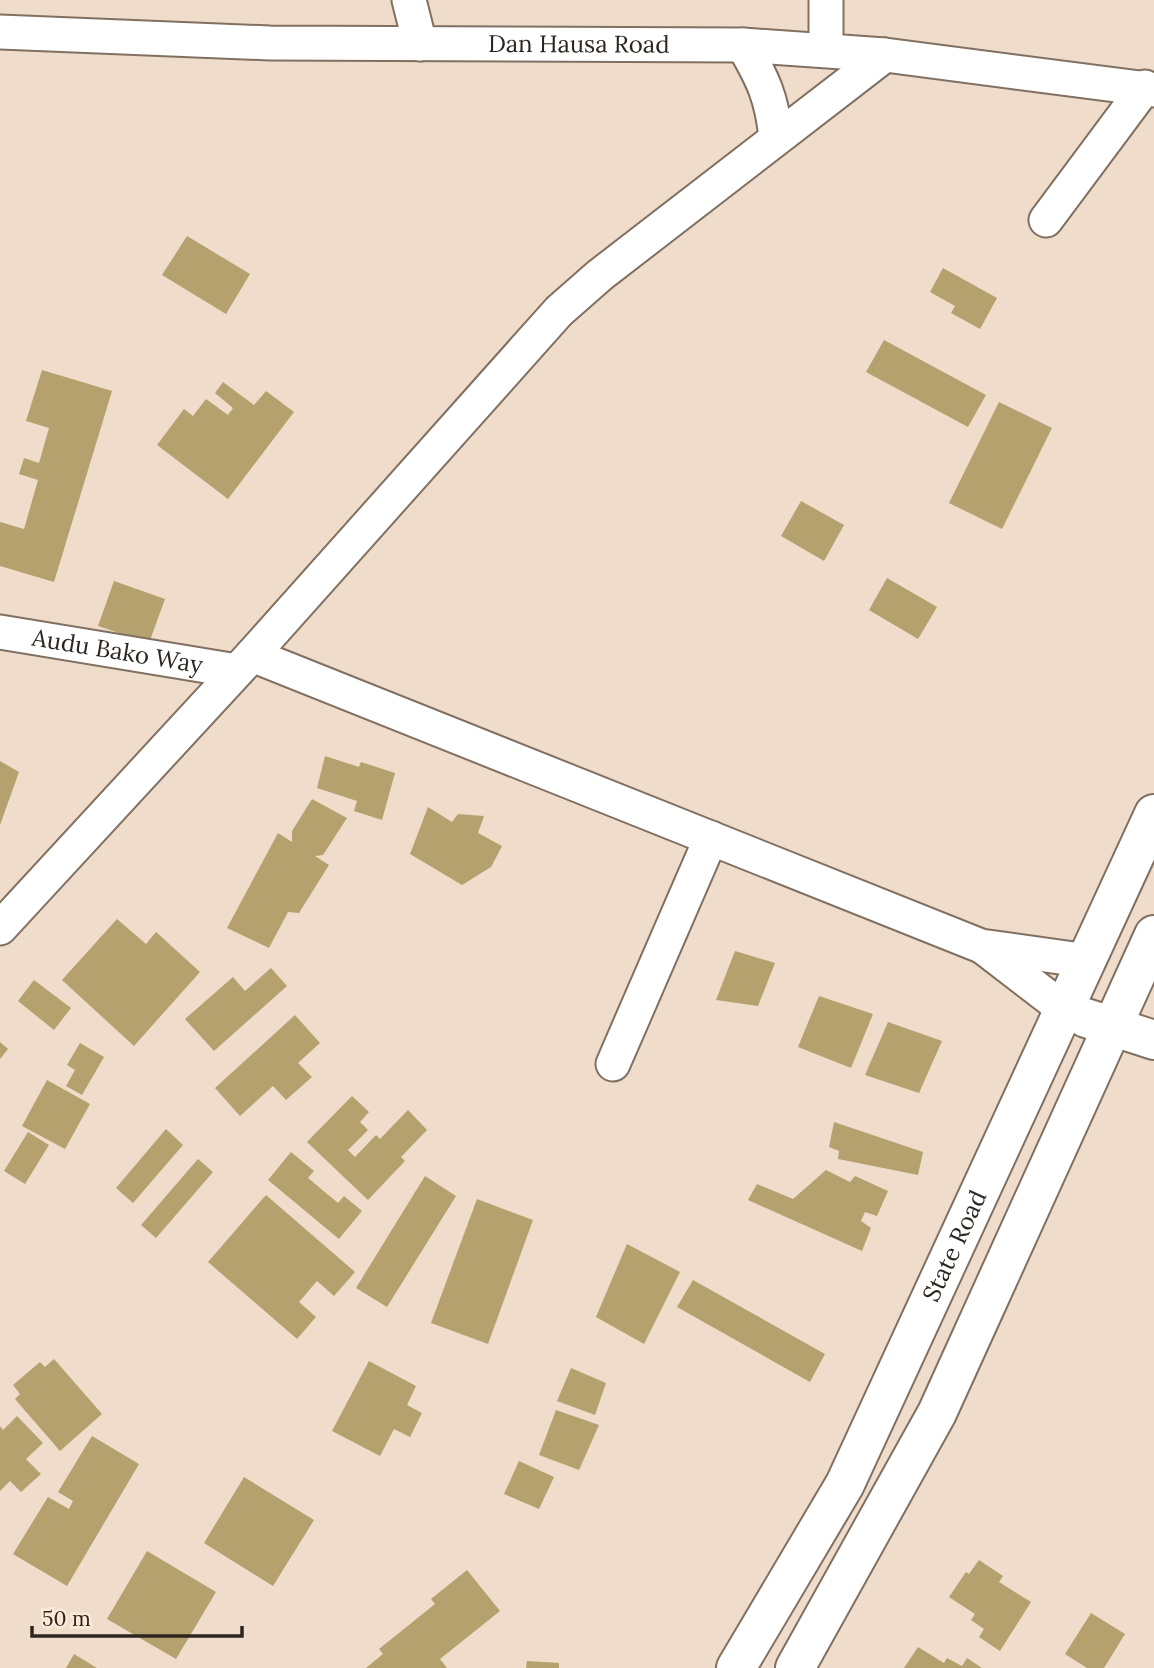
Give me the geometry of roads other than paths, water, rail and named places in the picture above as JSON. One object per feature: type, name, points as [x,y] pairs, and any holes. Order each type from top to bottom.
[{"type":"main road","name":"State Road","points":[[736,1668],[845,1484],[1154,814]]},
{"type":"main road","name":"State Road","points":[[795,1668],[897,1490],[937,1413],[1110,1027],[1144,986],[1154,934]]},
{"type":"main road","points":[[1087,961],[1144,986]]},
{"type":"main road","points":[[1065,1010],[1154,1040]]},
{"type":"street","points":[[409,0],[420,44]]},
{"type":"street","points":[[826,0],[826,49]]},
{"type":"street","name":"Dan Hausa Road","points":[[0,32],[270,43],[743,45],[826,49],[1149,88]]},
{"type":"street","points":[[743,45],[766,83],[773,106],[776,138]]},
{"type":"street","points":[[0,928],[244,663],[559,311],[600,275],[885,55]]},
{"type":"street","points":[[1046,220],[1149,88]]},
{"type":"street","name":"Audu Bako Way","points":[[0,632],[244,663],[711,838],[981,946]]},
{"type":"street","points":[[613,1064],[711,838]]},
{"type":"street","points":[[981,946],[1087,961]]},
{"type":"street","points":[[981,946],[1065,1010]]}]
